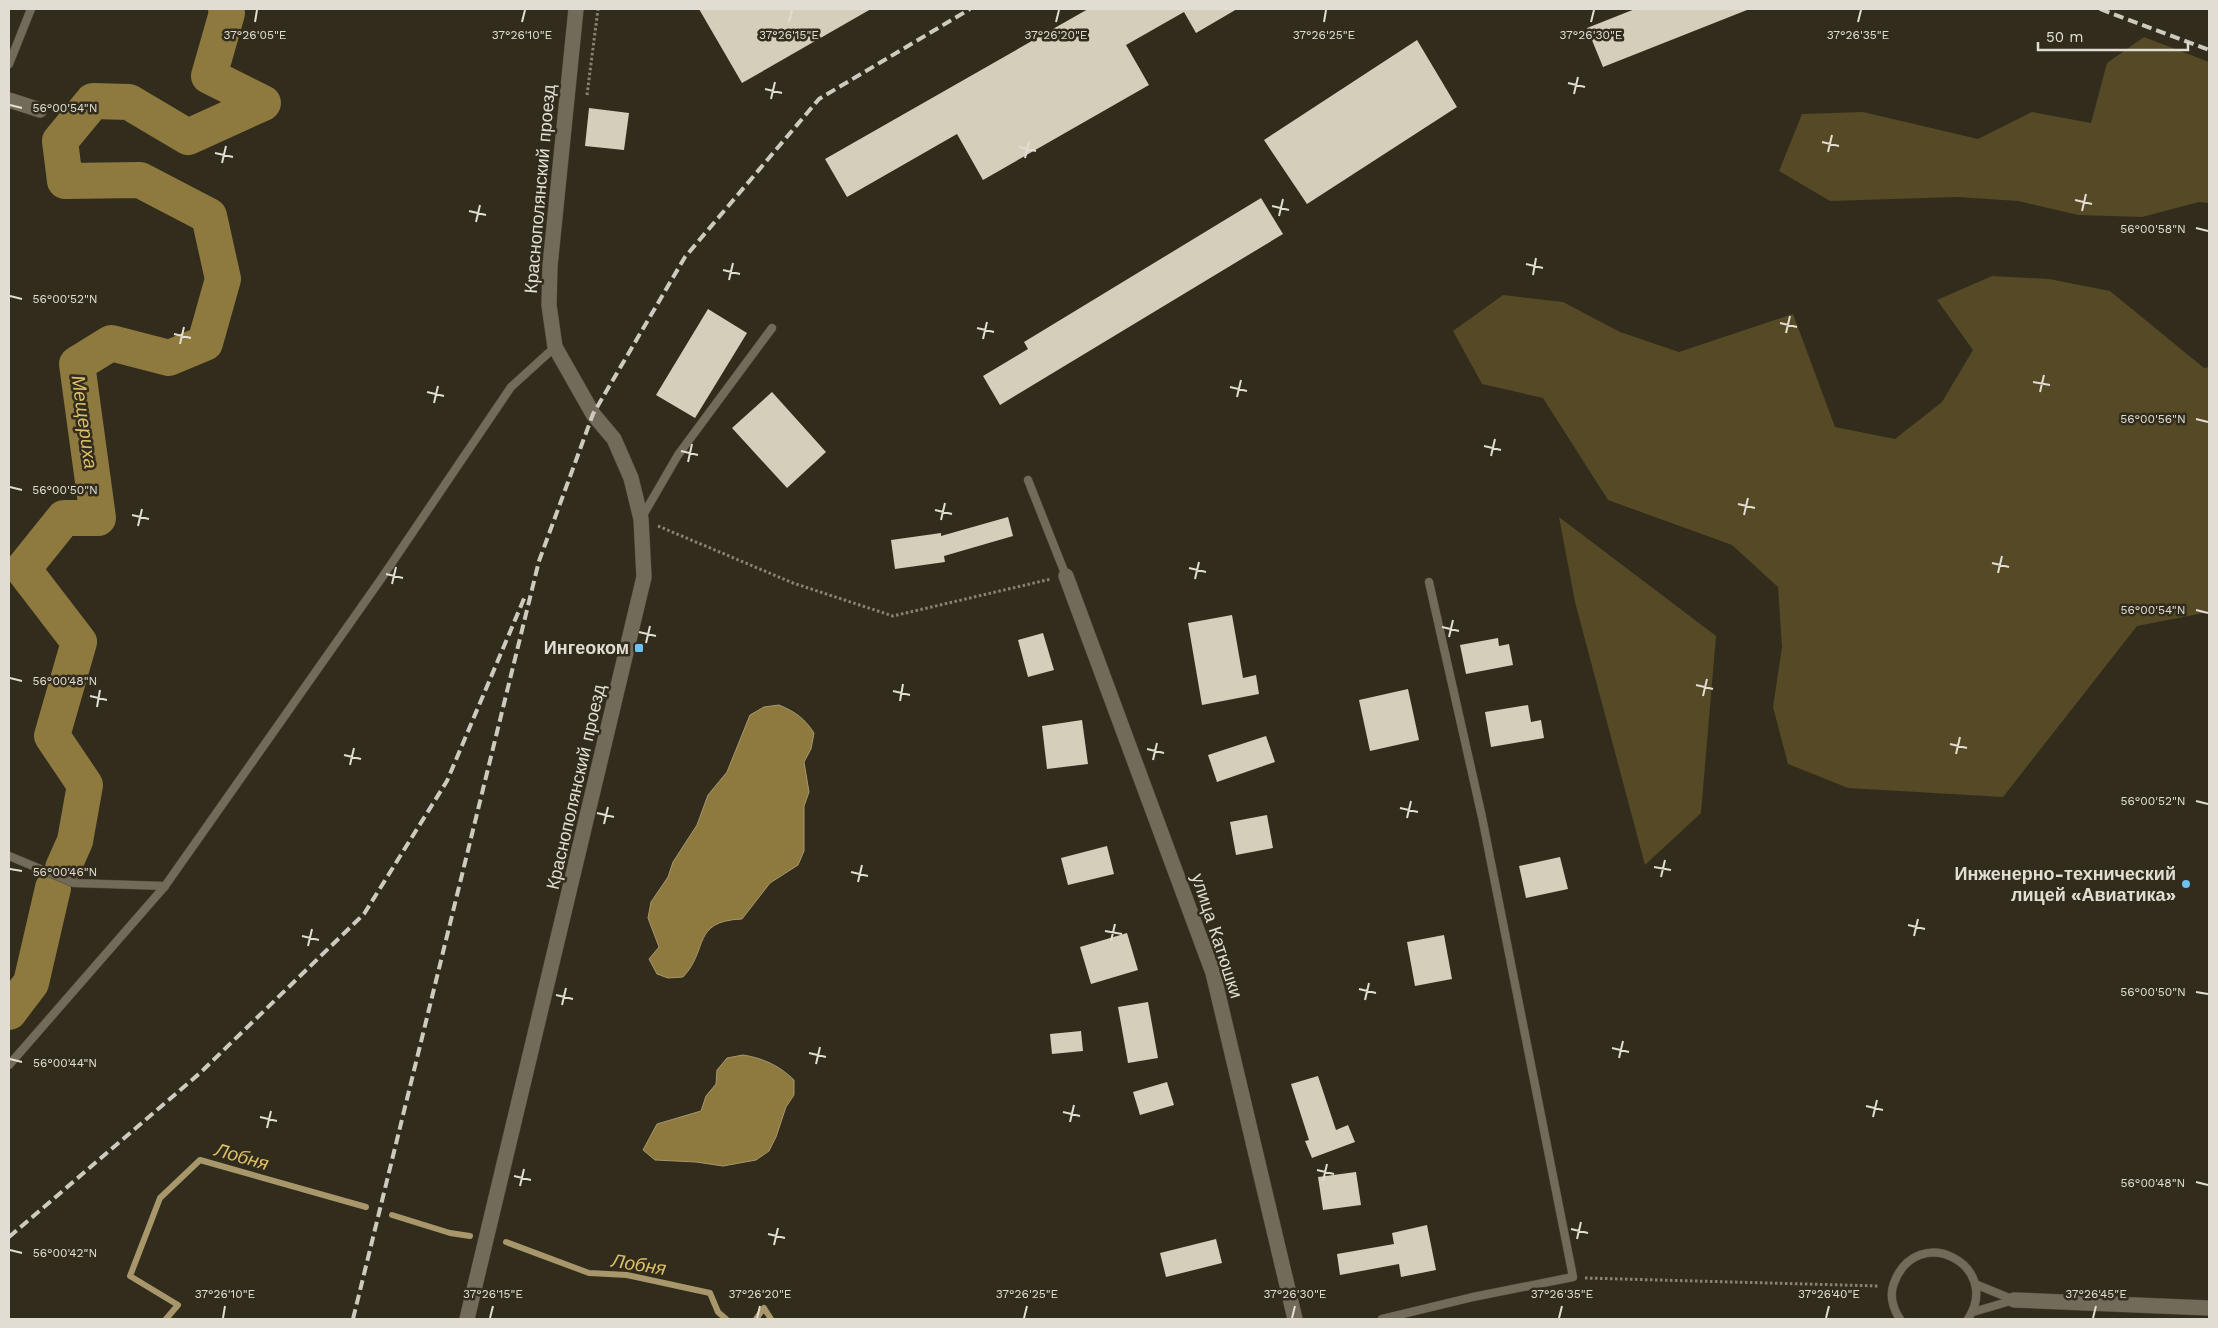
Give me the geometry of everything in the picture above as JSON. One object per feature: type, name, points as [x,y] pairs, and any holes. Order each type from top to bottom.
[{"type":"main road","name":"Краснополянский проезд","points":[[468,1319],[644,577],[641,519],[631,478],[614,440],[594,414],[555,346],[549,304],[550,266],[576,9]]},
{"type":"main road","points":[[9,100],[40,110]]},
{"type":"main road","name":"улица Катюшки","points":[[1066,576],[1213,973],[1295,1319]]},
{"type":"main road","points":[[2014,1300],[2209,1308]]},
{"type":"lane","points":[[9,64],[31,9]]},
{"type":"lane","points":[[641,519],[678,454],[772,328]]},
{"type":"lane","points":[[9,1065],[165,886],[381,579],[510,387],[555,346]]},
{"type":"lane","points":[[1028,480],[1066,576]]},
{"type":"lane","points":[[1382,1319],[1473,1297],[1573,1277],[1484,827],[1429,582]]},
{"type":"lane","points":[[9,856],[74,883],[165,886]]},
{"type":"lane","points":[[1900,1319],[1892,1300],[1892,1286],[1897,1273],[1906,1262],[1918,1255],[1933,1252],[1947,1254],[1960,1260],[1970,1271],[1976,1284],[1977,1298],[1974,1312],[1968,1319]]},
{"type":"lane","points":[[1976,1284],[2014,1300]]},
{"type":"lane","points":[[1974,1312],[2014,1300]]},
{"type":"path","points":[[641,519],[793,582],[894,616],[1066,576]]},
{"type":"path","points":[[1573,1277],[1892,1286]]},
{"type":"shaded area","points":[[2144,37],[2209,62],[2209,203],[2199,202],[2142,217],[2078,215],[2018,201],[1957,197],[1830,201],[1779,171],[1802,114],[1863,112],[1978,139],[2032,112],[2091,123],[2107,63]]},
{"type":"shaded area","points":[[1992,276],[2049,279],[2110,291],[2204,368],[2209,367],[2209,612],[2137,626],[2003,797],[1848,788],[1788,764],[1773,707],[1782,647],[1778,587],[1732,545],[1608,500],[1543,398],[1482,384],[1453,331],[1503,295],[1563,302],[1620,332],[1679,352],[1793,314],[1835,427],[1895,439],[1942,402],[1973,350],[1937,300]]},
{"type":"shaded area","points":[[1559,517],[1716,636],[1701,813],[1645,865],[1575,602]]},
{"type":"shaded area","points":[[779,705],[800,716],[814,733],[811,749],[804,762],[809,792],[804,806],[804,851],[798,865],[770,883],[742,919],[726,921],[715,925],[708,931],[691,967],[683,977],[668,978],[657,974],[649,959],[659,947],[648,918],[651,902],[668,877],[673,862],[697,825],[708,795],[727,772],[750,715],[764,707]]},
{"type":"shaded area","points":[[743,1055],[771,1063],[794,1080],[794,1095],[786,1107],[769,1151],[756,1160],[723,1166],[696,1162],[655,1160],[643,1150],[657,1124],[701,1111],[706,1096],[716,1084],[717,1070],[727,1058]]},
{"type":"building","points":[[699,9],[871,9],[742,83]]},
{"type":"building","points":[[1088,9],[1237,9],[1196,33],[1184,12],[1126,45],[1149,85],[983,180],[957,134],[847,197],[825,159]]},
{"type":"building","points":[[1635,9],[1747,10],[1603,67],[1587,28]]},
{"type":"building","points":[[1417,40],[1457,107],[1307,204],[1264,140]]},
{"type":"building","points":[[589,108],[629,113],[624,150],[585,146]]},
{"type":"building","points":[[1261,198],[1283,234],[1000,405],[983,376],[1028,349],[1024,342]]},
{"type":"building","points":[[708,309],[747,333],[695,418],[656,395]]},
{"type":"building","points":[[772,392],[826,452],[787,488],[732,428]]},
{"type":"building","points":[[1008,517],[1013,536],[944,556],[945,562],[895,569],[891,540],[941,533],[941,536]]},
{"type":"building","points":[[1232,615],[1243,678],[1256,675],[1259,694],[1202,705],[1188,623]]},
{"type":"building","points":[[1043,633],[1054,670],[1028,677],[1018,640]]},
{"type":"building","points":[[1498,638],[1499,646],[1509,644],[1513,665],[1466,674],[1460,645]]},
{"type":"building","points":[[1408,689],[1419,740],[1370,751],[1359,700]]},
{"type":"building","points":[[1528,705],[1531,722],[1541,720],[1544,738],[1491,747],[1485,712]]},
{"type":"building","points":[[1082,720],[1088,764],[1047,769],[1042,726]]},
{"type":"building","points":[[1266,736],[1275,762],[1217,782],[1208,755]]},
{"type":"building","points":[[1267,815],[1273,848],[1236,855],[1230,822]]},
{"type":"building","points":[[1107,846],[1114,874],[1068,885],[1061,858]]},
{"type":"building","points":[[1560,857],[1568,889],[1526,898],[1519,866]]},
{"type":"building","points":[[1127,933],[1138,970],[1091,984],[1080,947]]},
{"type":"building","points":[[1444,935],[1452,979],[1415,986],[1407,942]]},
{"type":"building","points":[[1148,1002],[1158,1058],[1128,1063],[1118,1007]]},
{"type":"building","points":[[1081,1031],[1083,1051],[1052,1054],[1050,1034]]},
{"type":"building","points":[[1318,1076],[1336,1130],[1348,1125],[1355,1142],[1312,1158],[1305,1141],[1309,1140],[1291,1084]]},
{"type":"building","points":[[1167,1082],[1174,1105],[1140,1115],[1133,1092]]},
{"type":"building","points":[[1356,1172],[1361,1205],[1323,1210],[1318,1177]]},
{"type":"building","points":[[1427,1225],[1436,1270],[1401,1277],[1399,1264],[1340,1275],[1337,1254],[1394,1244],[1392,1233]]},
{"type":"building","points":[[1216,1239],[1222,1263],[1166,1277],[1160,1253]]},
{"type":"waterway","name":"Мещериха","points":[[63,868],[75,841],[85,785],[52,736],[79,642],[23,569],[64,518],[98,518],[77,364],[111,343],[169,358],[205,343],[223,279],[209,216],[140,180],[65,181],[60,141],[93,101],[129,102],[188,137],[263,103],[209,76],[227,13],[226,9]]},
{"type":"waterway","name":"Мещериха","points":[[9,1012],[31,983],[53,888]]},
{"type":"waterway","name":"Лобня","points":[[166,1319],[178,1305],[130,1276],[160,1198],[200,1160],[366,1207]]},
{"type":"waterway","name":"Лобня","points":[[392,1215],[450,1233],[470,1236]]},
{"type":"waterway","name":"Лобня","points":[[506,1242],[589,1273],[627,1275],[710,1293],[718,1312],[726,1319]]},
{"type":"waterway","name":"Лобня","points":[[756,1319],[764,1308],[771,1319]]},
{"type":"railway","points":[[353,1319],[539,561],[593,414],[685,257],[819,99],[970,9]]},
{"type":"railway","points":[[2100,9],[2209,50]]},
{"type":"railway","points":[[9,1237],[200,1073],[364,914],[447,781],[526,594]]},
{"type":"place","name":"Ингеоком","points":[[639,648]]},
{"type":"place","name":"Инженерно-технический лицей «Авиатика»","points":[[2186,884]]}]
